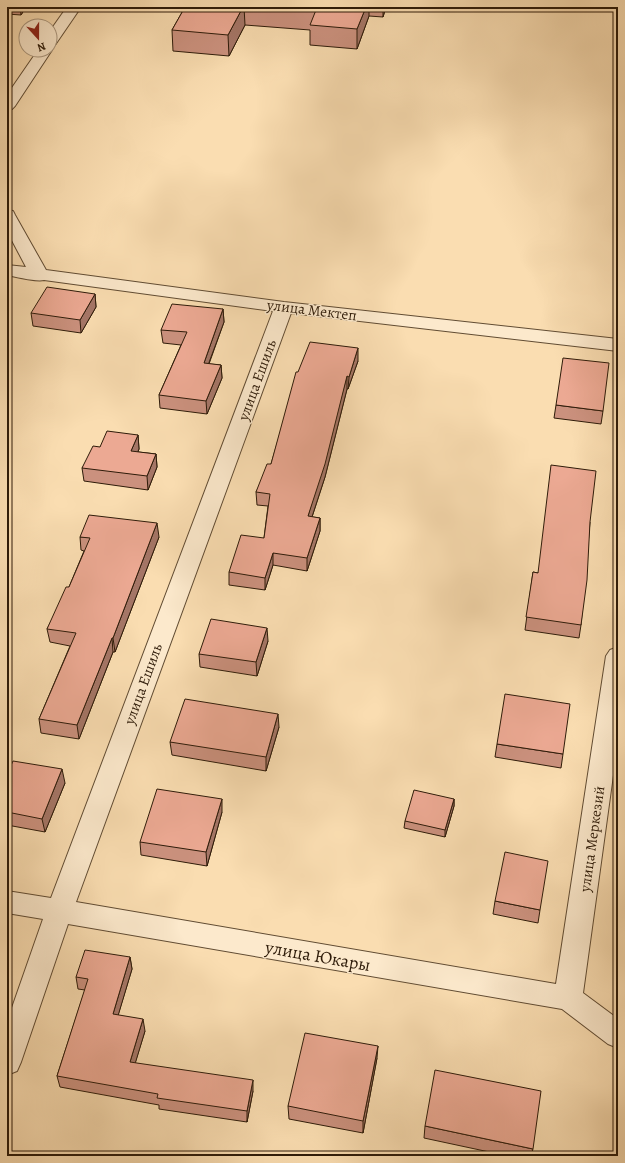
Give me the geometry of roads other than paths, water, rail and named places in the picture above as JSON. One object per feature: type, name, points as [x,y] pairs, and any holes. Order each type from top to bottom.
[{"type":"street","points":[[58,30],[74,7]]},
{"type":"street","points":[[7,106],[40,58]]},
{"type":"street","points":[[7,215],[40,276]]},
{"type":"street","name":"улица Мектеп","points":[[7,270],[40,276],[284,307],[618,345]]},
{"type":"street","name":"улица Ешиль","points":[[7,1062],[59,912],[284,307]]},
{"type":"street","name":"улица Меркезий","points":[[568,998],[618,656]]},
{"type":"street","name":"улица Юкары","points":[[7,902],[568,998],[618,1035]]}]
